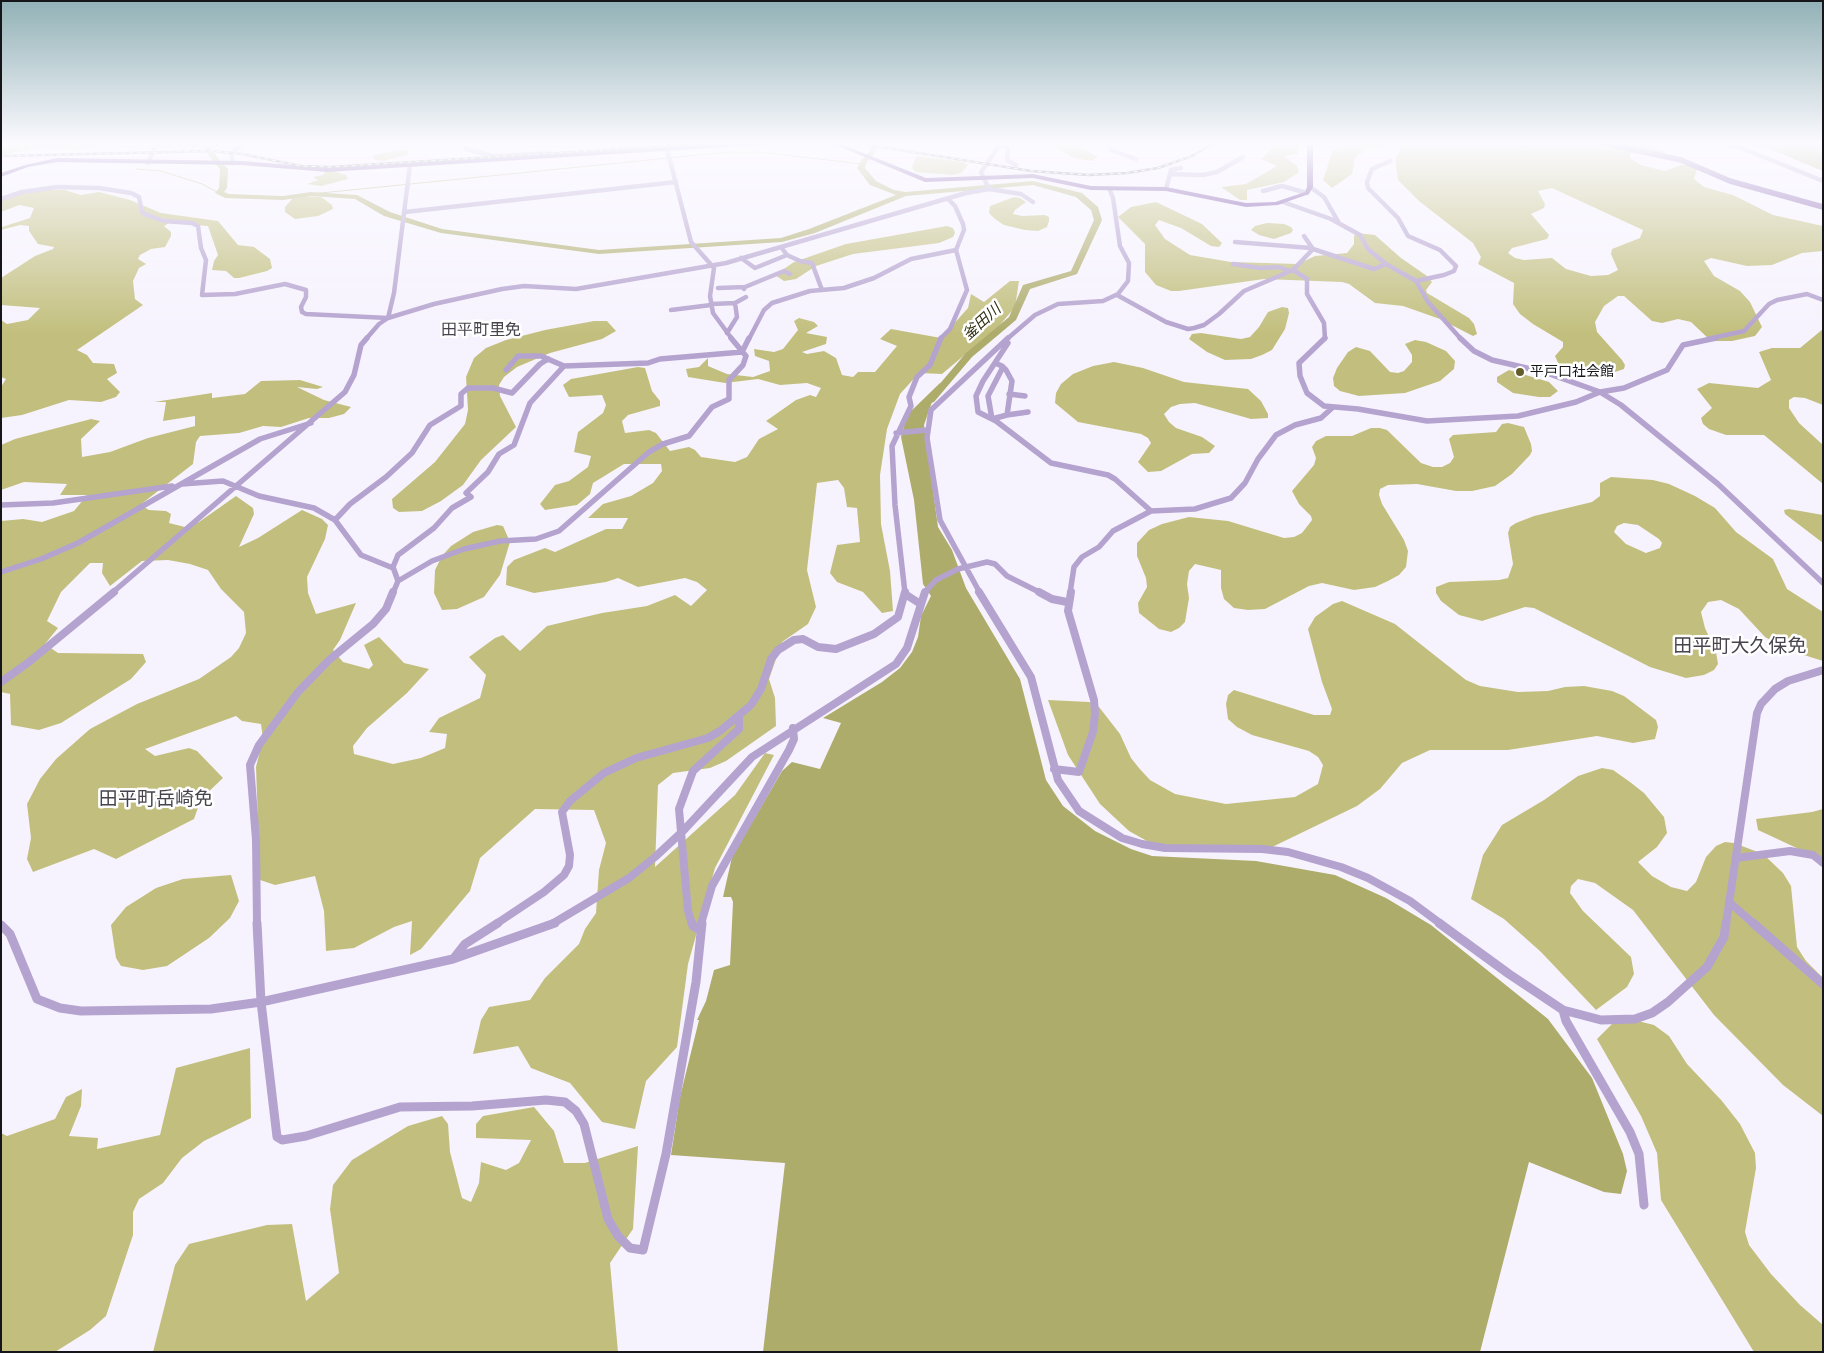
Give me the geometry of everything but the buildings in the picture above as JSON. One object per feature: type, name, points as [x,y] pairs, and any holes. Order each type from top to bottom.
[{"type":"street","points":[[141,206],[142,212],[164,221],[192,223],[198,226],[201,248],[206,260],[201,289],[202,295],[235,294],[285,284],[306,290],[306,297],[301,307],[306,314],[388,318]]},
{"type":"street","points":[[388,318],[394,293],[406,206]]},
{"type":"street","points":[[405,212],[458,206]]},
{"type":"street","points":[[682,206],[692,244],[713,265],[714,270],[710,290],[713,313],[746,360],[729,380],[729,399],[712,407],[689,436],[663,444],[649,452],[559,531],[547,536],[491,542],[464,549],[432,560],[398,581],[386,609],[373,624],[329,660],[298,692],[260,745],[250,765],[256,840],[257,931],[261,1002],[277,1137],[282,1140],[306,1136],[400,1107],[472,1106],[546,1100],[566,1102],[576,1110],[584,1124],[608,1218],[618,1236],[630,1248],[644,1250],[670,1126],[696,982],[700,930],[712,886],[789,750],[794,739],[793,728]]},
{"type":"street","points":[[1,682],[133,576],[238,487],[345,392],[354,375],[356,357],[361,345],[379,324],[388,318],[425,306],[502,288],[524,286],[585,288],[713,265],[923,206]]},
{"type":"street","points":[[453,959],[465,944],[544,892],[564,875],[569,866],[570,855],[562,812],[576,796],[604,773],[619,765],[708,738],[739,717],[761,689],[771,659],[778,650],[794,640],[803,639],[818,647],[836,649],[857,642],[885,627],[898,617],[905,594],[895,505],[892,446],[911,406],[909,397],[917,377],[930,365],[938,342],[950,329],[967,290],[956,250],[964,230],[964,224],[955,206]]},
{"type":"street","points":[[1114,206],[1120,246],[1129,263],[1128,281],[1117,294],[1102,301],[1069,302],[1046,309],[974,368],[931,410],[926,430],[940,520],[961,568],[1031,678],[1058,780],[1080,811],[1122,838],[1165,848],[1262,849],[1288,852],[1341,867],[1368,878],[1410,900],[1524,985],[1563,1010],[1601,1020],[1635,1019],[1652,1013],[1668,1002],[1707,967],[1724,937],[1757,713],[1761,704],[1775,689],[1788,681],[1823,670]]},
{"type":"street","points":[[1294,206],[1339,223],[1360,235],[1368,248],[1386,264],[1416,281],[1428,302],[1456,332],[1463,343],[1474,351],[1492,360],[1544,372],[1600,392],[1621,405],[1718,484],[1823,583]]},
{"type":"street","points":[[1329,206],[1339,223]]},
{"type":"street","points":[[1386,206],[1398,218],[1408,236],[1440,250],[1456,266],[1454,271],[1444,275],[1416,281]]},
{"type":"street","points":[[1304,236],[1312,248]]},
{"type":"street","points":[[1235,242],[1312,248],[1374,268],[1386,264]]},
{"type":"street","points":[[781,247],[787,255],[800,261],[812,263],[822,290]]},
{"type":"street","points":[[1117,294],[1166,322],[1188,328],[1204,325],[1234,303],[1244,291],[1291,271],[1312,248]]},
{"type":"street","points":[[742,352],[764,310],[770,304],[810,291],[844,288],[874,278],[911,259],[956,250]]},
{"type":"street","points":[[742,258],[755,268],[787,255]]},
{"type":"street","points":[[1232,264],[1260,268],[1279,267],[1307,279],[1306,294],[1324,323],[1325,340],[1303,357],[1299,363],[1300,376],[1304,389],[1320,405],[1332,408],[1358,409],[1427,421],[1491,419],[1518,416],[1576,402],[1600,392],[1624,388],[1667,370],[1683,345],[1688,342],[1724,338],[1744,331],[1769,304],[1777,300],[1806,294],[1823,300]]},
{"type":"street","points":[[718,288],[744,289],[784,272],[790,274]]},
{"type":"street","points":[[710,290],[728,283]]},
{"type":"street","points":[[671,310],[736,303],[746,297]]},
{"type":"street","points":[[727,334],[737,317],[736,303]]},
{"type":"street","points":[[1012,335],[983,381],[976,396],[978,412],[992,419],[1038,456],[1051,463],[1108,475],[1115,479],[1151,511]]},
{"type":"street","points":[[506,370],[518,356],[541,356],[564,366],[648,363],[660,358],[742,352]]},
{"type":"street","points":[[334,520],[350,504],[386,477],[412,453],[430,425],[462,406],[460,394],[468,388],[493,388],[512,393],[540,364],[548,359]]},
{"type":"street","points":[[995,363],[1004,367],[1012,380],[1007,415]]},
{"type":"street","points":[[398,581],[393,568],[398,555],[434,528],[452,508],[471,497],[466,493],[488,472],[499,454],[514,445],[521,432],[530,403],[536,399],[564,366]]},
{"type":"street","points":[[992,419],[988,406],[988,396],[1004,367]]},
{"type":"street","points":[[1009,394],[1025,396]]},
{"type":"street","points":[[1054,769],[1079,772],[1093,732],[1095,714],[1094,700],[1068,611],[1067,602],[1074,567],[1082,557],[1100,547],[1113,531],[1151,511],[1195,509],[1230,498],[1245,483],[1258,459],[1276,434],[1295,425],[1321,418],[1332,408]]},
{"type":"street","points":[[992,419],[1028,412]]},
{"type":"street","points":[[1,572],[41,559],[78,543],[260,439],[302,424],[311,423]]},
{"type":"street","points":[[899,432],[926,430]]},
{"type":"street","points":[[1,505],[53,503],[214,480],[260,496],[314,508],[334,520],[361,555],[369,560],[393,568]]},
{"type":"street","points":[[1,925],[10,934],[29,984],[37,999],[60,1008],[81,1012],[212,1009],[261,1002],[453,959],[510,942],[575,912],[629,878],[655,857],[682,831],[752,757],[793,728],[877,678],[896,664],[907,648],[923,594],[936,580],[961,568],[987,562],[995,564],[1008,576],[1052,598],[1067,602]]},
{"type":"street","points":[[905,594],[919,603]]},
{"type":"street","points":[[700,930],[693,926],[688,911],[679,809],[693,771],[739,729],[739,717]]},
{"type":"street","points":[[1736,858],[1790,851],[1813,855],[1823,863]]},
{"type":"street","points":[[1729,902],[1823,984]]},
{"type":"street","points":[[1563,1010],[1570,1027],[1630,1132],[1639,1154],[1644,1205]]},
{"type":"shaded area","points":[[1,206],[16,206],[1,212]]},
{"type":"shaded area","points":[[25,206],[145,206],[161,213],[218,221],[238,245],[254,247],[270,259],[272,268],[239,278],[234,278],[226,271],[212,270],[218,255],[208,226],[169,223],[164,226],[171,232],[165,247],[151,249],[140,255],[138,259],[146,264],[139,268],[133,281],[135,299],[143,305],[77,350],[87,355],[93,363],[114,364],[117,373],[107,379],[120,392],[116,397],[101,402],[69,400],[22,415],[1,418],[1,387],[6,379],[1,377],[1,320],[7,324],[28,320],[40,308],[1,305],[1,278],[35,256],[54,247],[38,244],[29,231],[29,226],[20,225],[1,230],[2,227],[30,218],[34,208]]},
{"type":"shaded area","points":[[332,206],[333,209],[318,216],[295,219],[285,212],[285,207]]},
{"type":"shaded area","points":[[990,206],[1020,206],[1013,214],[1022,216],[1045,215],[1049,217],[1049,221],[1047,227],[1038,231],[1025,230],[1004,225],[989,213]]},
{"type":"shaded area","points":[[1165,206],[1202,224],[1222,243],[1219,247],[1211,246],[1181,228],[1159,220],[1155,225],[1165,239],[1190,255],[1231,262],[1298,264],[1315,256],[1347,253],[1354,244],[1354,236],[1357,233],[1375,235],[1401,258],[1427,276],[1432,282],[1426,290],[1427,293],[1469,318],[1474,324],[1477,334],[1473,336],[1440,319],[1403,306],[1375,303],[1349,284],[1342,282],[1264,279],[1171,291],[1156,285],[1145,272],[1145,244],[1118,217],[1131,207]]},
{"type":"shaded area","points":[[1426,206],[1544,206],[1531,214],[1549,235],[1547,239],[1512,248],[1508,253],[1515,258],[1524,260],[1552,258],[1566,269],[1591,276],[1608,275],[1618,270],[1611,254],[1612,249],[1640,238],[1643,230],[1591,206],[1755,206],[1773,215],[1823,226],[1823,251],[1802,253],[1772,265],[1747,266],[1711,258],[1704,261],[1714,276],[1740,291],[1750,302],[1762,327],[1755,336],[1732,341],[1711,341],[1691,322],[1678,319],[1662,323],[1652,321],[1624,296],[1618,296],[1604,306],[1595,322],[1597,332],[1625,365],[1624,369],[1609,374],[1569,371],[1559,365],[1555,356],[1563,347],[1563,342],[1520,314],[1513,304],[1514,283],[1478,264],[1481,257],[1473,243]]},
{"type":"shaded area","points":[[1267,223],[1284,224],[1293,230],[1291,233],[1274,239],[1259,235],[1251,230],[1255,226]]},
{"type":"shaded area","points":[[947,226],[953,228],[955,233],[953,237],[939,243],[853,254],[816,266],[796,279],[784,281],[775,275],[794,262],[846,244]]},
{"type":"shaded area","points":[[1010,281],[1019,281],[1015,307],[999,326],[942,374],[919,373],[900,394],[887,429],[880,475],[881,524],[890,571],[893,611],[882,613],[863,592],[837,582],[830,573],[837,545],[860,542],[857,508],[847,507],[844,488],[838,480],[817,483],[807,570],[816,607],[808,624],[782,642],[769,679],[775,698],[776,726],[726,761],[710,768],[673,773],[658,785],[655,867],[735,795],[765,753],[774,755],[715,868],[688,964],[677,1047],[646,1081],[635,1129],[602,1122],[570,1083],[531,1068],[518,1046],[473,1054],[481,1020],[489,1007],[530,1000],[545,978],[579,944],[585,929],[596,913],[599,870],[606,843],[594,810],[535,809],[480,858],[470,891],[421,949],[410,955],[412,921],[394,927],[354,948],[326,951],[324,911],[315,876],[275,885],[260,880],[256,767],[263,739],[261,724],[242,721],[236,716],[145,749],[155,756],[189,748],[197,751],[223,778],[201,799],[194,819],[116,859],[94,849],[33,872],[27,859],[31,838],[27,804],[40,779],[56,759],[90,729],[137,704],[199,679],[231,657],[239,648],[246,633],[244,612],[221,589],[208,570],[168,560],[142,561],[110,586],[102,573],[103,563],[90,563],[61,592],[47,621],[58,628],[45,644],[58,653],[143,654],[146,662],[131,679],[61,723],[39,730],[11,725],[10,694],[1,692],[1,521],[23,519],[42,522],[74,511],[87,495],[60,495],[67,484],[24,482],[1,490],[1,445],[15,439],[91,419],[100,421],[81,439],[82,457],[110,452],[148,438],[195,426],[195,416],[163,421],[166,402],[154,402],[212,393],[212,398],[245,394],[261,381],[300,380],[323,387],[317,389],[297,387],[324,400],[351,407],[344,414],[329,418],[309,418],[281,427],[263,426],[239,433],[200,436],[196,442],[193,464],[140,505],[149,510],[166,511],[171,514],[169,523],[185,527],[199,522],[236,496],[253,508],[254,514],[239,547],[258,538],[302,510],[322,519],[328,525],[325,539],[307,577],[308,593],[316,614],[356,603],[340,640],[333,650],[343,662],[369,669],[373,665],[364,645],[379,637],[404,663],[429,669],[407,693],[367,728],[353,746],[354,754],[393,764],[421,758],[445,748],[447,734],[429,732],[439,718],[480,698],[486,675],[469,657],[495,638],[503,635],[520,651],[547,626],[602,613],[647,606],[675,595],[691,606],[707,590],[697,582],[685,578],[638,587],[618,578],[606,582],[534,593],[506,585],[507,567],[514,560],[545,548],[555,552],[606,529],[622,529],[628,518],[588,518],[603,504],[631,496],[653,483],[662,471],[661,464],[624,464],[593,483],[590,494],[577,505],[545,510],[540,504],[555,485],[569,481],[588,467],[591,456],[574,452],[578,432],[603,413],[606,405],[602,395],[569,397],[563,385],[571,379],[638,367],[645,368],[652,391],[660,401],[660,406],[628,415],[622,421],[625,433],[649,430],[656,433],[670,451],[689,447],[695,450],[701,457],[735,462],[747,457],[759,439],[778,429],[766,421],[796,400],[810,395],[816,397],[821,388],[807,383],[780,385],[758,379],[725,383],[688,377],[686,369],[699,367],[708,358],[708,366],[727,374],[753,377],[770,371],[769,361],[755,356],[754,349],[774,352],[783,349],[798,330],[794,321],[799,318],[814,322],[818,326],[806,333],[827,337],[826,344],[802,352],[807,354],[824,351],[836,358],[842,375],[853,377],[858,372],[875,372],[897,346],[880,339],[891,329],[941,338],[968,308],[971,294],[984,302]]},
{"type":"shaded area","points":[[1282,307],[1288,308],[1289,313],[1285,329],[1272,350],[1251,359],[1225,360],[1207,352],[1189,339],[1192,334],[1201,333],[1241,339],[1250,337],[1268,312]]},
{"type":"shaded area","points":[[594,321],[607,321],[616,331],[602,339],[550,353],[517,367],[504,377],[499,385],[500,396],[516,427],[481,460],[463,485],[441,501],[422,511],[399,512],[393,508],[392,499],[435,462],[465,424],[468,410],[466,377],[474,358],[486,348],[506,340],[545,330]]},
{"type":"shaded area","points":[[1823,329],[1823,405],[1805,398],[1794,397],[1789,400],[1789,408],[1799,423],[1823,445],[1823,484],[1764,435],[1726,435],[1709,429],[1703,424],[1701,418],[1712,408],[1697,389],[1709,383],[1758,388],[1771,380],[1759,352],[1772,348],[1800,348]]},
{"type":"shaded area","points":[[1415,340],[1426,342],[1446,351],[1455,361],[1454,369],[1440,381],[1405,393],[1359,396],[1340,391],[1334,386],[1333,378],[1337,368],[1348,352],[1356,347],[1370,351],[1390,372],[1398,373],[1404,371],[1412,362],[1412,355],[1405,344]]},
{"type":"shaded area","points":[[1114,362],[1143,368],[1184,382],[1248,389],[1261,401],[1268,414],[1268,418],[1251,419],[1195,403],[1171,407],[1164,414],[1169,422],[1176,428],[1202,437],[1215,446],[1209,453],[1192,454],[1161,471],[1148,472],[1138,462],[1151,443],[1148,438],[1141,434],[1078,422],[1055,403],[1056,393],[1061,384],[1073,374],[1093,366]]},
{"type":"shaded area","points":[[1509,370],[1549,382],[1558,391],[1550,397],[1513,393],[1497,382],[1497,377]]},
{"type":"shaded area","points":[[940,383],[942,388],[933,399],[924,425],[938,527],[952,550],[966,588],[1020,679],[1046,780],[1063,806],[1095,831],[1131,849],[1152,856],[1256,861],[1335,875],[1386,898],[1431,925],[1548,1019],[1592,1078],[1623,1154],[1627,1171],[1621,1194],[1604,1192],[1529,1162],[1480,1352],[763,1352],[785,1163],[671,1155],[680,1097],[699,1020],[697,1020],[706,1001],[714,970],[730,965],[733,902],[731,897],[723,897],[732,857],[782,771],[792,762],[820,769],[841,723],[823,718],[882,682],[900,668],[912,652],[918,637],[921,616],[931,596],[923,584],[914,500],[901,437],[907,415]]},
{"type":"shaded area","points":[[1508,423],[1524,427],[1532,451],[1512,474],[1495,486],[1472,491],[1456,491],[1417,484],[1388,485],[1380,489],[1379,495],[1382,504],[1404,540],[1408,551],[1406,567],[1399,575],[1388,581],[1375,587],[1354,590],[1322,583],[1309,586],[1265,609],[1248,610],[1234,608],[1224,599],[1221,588],[1221,570],[1195,564],[1189,571],[1187,584],[1189,598],[1185,622],[1179,628],[1171,632],[1159,629],[1139,613],[1138,603],[1147,587],[1146,578],[1137,556],[1137,543],[1149,530],[1162,524],[1189,517],[1228,521],[1284,538],[1294,537],[1302,533],[1312,520],[1311,516],[1299,504],[1292,491],[1314,465],[1316,458],[1312,447],[1316,441],[1326,436],[1352,436],[1371,428],[1380,428],[1387,430],[1421,463],[1433,467],[1442,467],[1450,463],[1454,457],[1449,439],[1453,435],[1496,432],[1502,424]]},
{"type":"shaded area","points":[[1611,477],[1653,480],[1669,484],[1715,508],[1736,532],[1773,559],[1787,589],[1823,612],[1823,661],[1788,650],[1765,637],[1739,609],[1721,600],[1708,602],[1701,612],[1705,628],[1716,652],[1718,664],[1714,670],[1704,675],[1686,678],[1650,667],[1534,608],[1525,607],[1482,621],[1459,615],[1441,601],[1436,593],[1436,587],[1449,582],[1508,578],[1513,564],[1508,533],[1510,527],[1534,516],[1592,502],[1600,496],[1600,483]],"holes":[[[1624,523],[1638,525],[1659,539],[1662,543],[1660,548],[1646,553],[1626,544],[1614,532],[1617,526]]]},
{"type":"shaded area","points":[[1789,509],[1823,515],[1823,543],[1785,514],[1784,510]]},
{"type":"shaded area","points":[[497,525],[503,526],[510,542],[500,575],[484,597],[457,609],[442,610],[434,593],[435,570],[442,556],[451,546],[473,532]]},
{"type":"shaded area","points":[[1342,601],[1395,624],[1466,680],[1480,686],[1518,692],[1548,691],[1565,687],[1584,686],[1612,691],[1624,696],[1656,720],[1658,727],[1655,739],[1633,743],[1597,736],[1508,750],[1430,750],[1402,763],[1380,789],[1357,806],[1268,849],[1154,845],[1129,831],[1100,804],[1068,755],[1048,700],[1089,702],[1099,707],[1120,734],[1131,758],[1139,768],[1150,780],[1175,794],[1226,804],[1295,797],[1318,784],[1323,765],[1318,757],[1309,751],[1252,735],[1237,727],[1228,719],[1226,704],[1228,695],[1234,690],[1314,715],[1330,715],[1332,709],[1322,682],[1308,629],[1315,617],[1333,604]]},
{"type":"shaded area","points":[[1602,768],[1613,770],[1644,793],[1664,817],[1667,833],[1657,847],[1638,862],[1652,876],[1671,887],[1687,891],[1696,882],[1706,857],[1716,846],[1725,842],[1734,843],[1763,854],[1783,873],[1791,886],[1797,947],[1806,961],[1823,978],[1823,1116],[1783,1085],[1714,1015],[1633,910],[1595,883],[1578,879],[1571,886],[1570,893],[1583,911],[1631,957],[1634,974],[1627,987],[1596,1010],[1541,952],[1504,919],[1471,899],[1483,855],[1502,825],[1544,800],[1578,776]]},
{"type":"shaded area","points":[[1823,809],[1823,866],[1803,851],[1758,830],[1756,819]]},
{"type":"shaded area","points":[[231,875],[239,901],[230,918],[209,938],[167,966],[143,970],[121,966],[116,958],[111,925],[126,907],[156,888],[183,879]]},
{"type":"shaded area","points":[[1630,1019],[1654,1025],[1669,1036],[1687,1064],[1722,1101],[1740,1124],[1755,1153],[1756,1168],[1745,1232],[1749,1245],[1771,1274],[1800,1305],[1823,1325],[1823,1352],[1754,1352],[1661,1200],[1657,1153],[1641,1116],[1597,1039],[1613,1023]]},
{"type":"shaded area","points":[[250,1048],[251,1118],[204,1141],[182,1158],[163,1183],[139,1199],[133,1212],[133,1235],[106,1316],[90,1330],[55,1352],[1,1352],[1,1133],[7,1136],[55,1119],[66,1097],[82,1089],[81,1106],[69,1136],[98,1138],[97,1149],[160,1135],[176,1068]]},
{"type":"shaded area","points":[[534,1107],[554,1131],[564,1163],[585,1163],[638,1146],[633,1229],[610,1263],[618,1352],[153,1352],[175,1265],[189,1244],[267,1225],[292,1224],[306,1301],[339,1273],[330,1209],[333,1185],[352,1160],[408,1126],[442,1116],[448,1124],[450,1152],[462,1198],[471,1202],[479,1183],[481,1162],[506,1170],[519,1163],[531,1140],[476,1138],[476,1124],[483,1116]]},
{"type":"waterway","points":[[373,206],[387,214],[441,231],[599,252],[782,240],[812,231],[874,206]]},
{"type":"waterway","name":"釜田川","points":[[931,400],[969,355],[1013,318],[1026,287],[1074,272],[1098,220],[1095,209],[1092,206]]},
{"type":"place","name":"平戸口社会館","points":[[1520,372]]},
{"type":"district","name":"田平町里免","points":[[481,330]]},
{"type":"district","name":"田平町大久保免","points":[[1740,646]]},
{"type":"district","name":"田平町岳崎免","points":[[156,799]]}]
